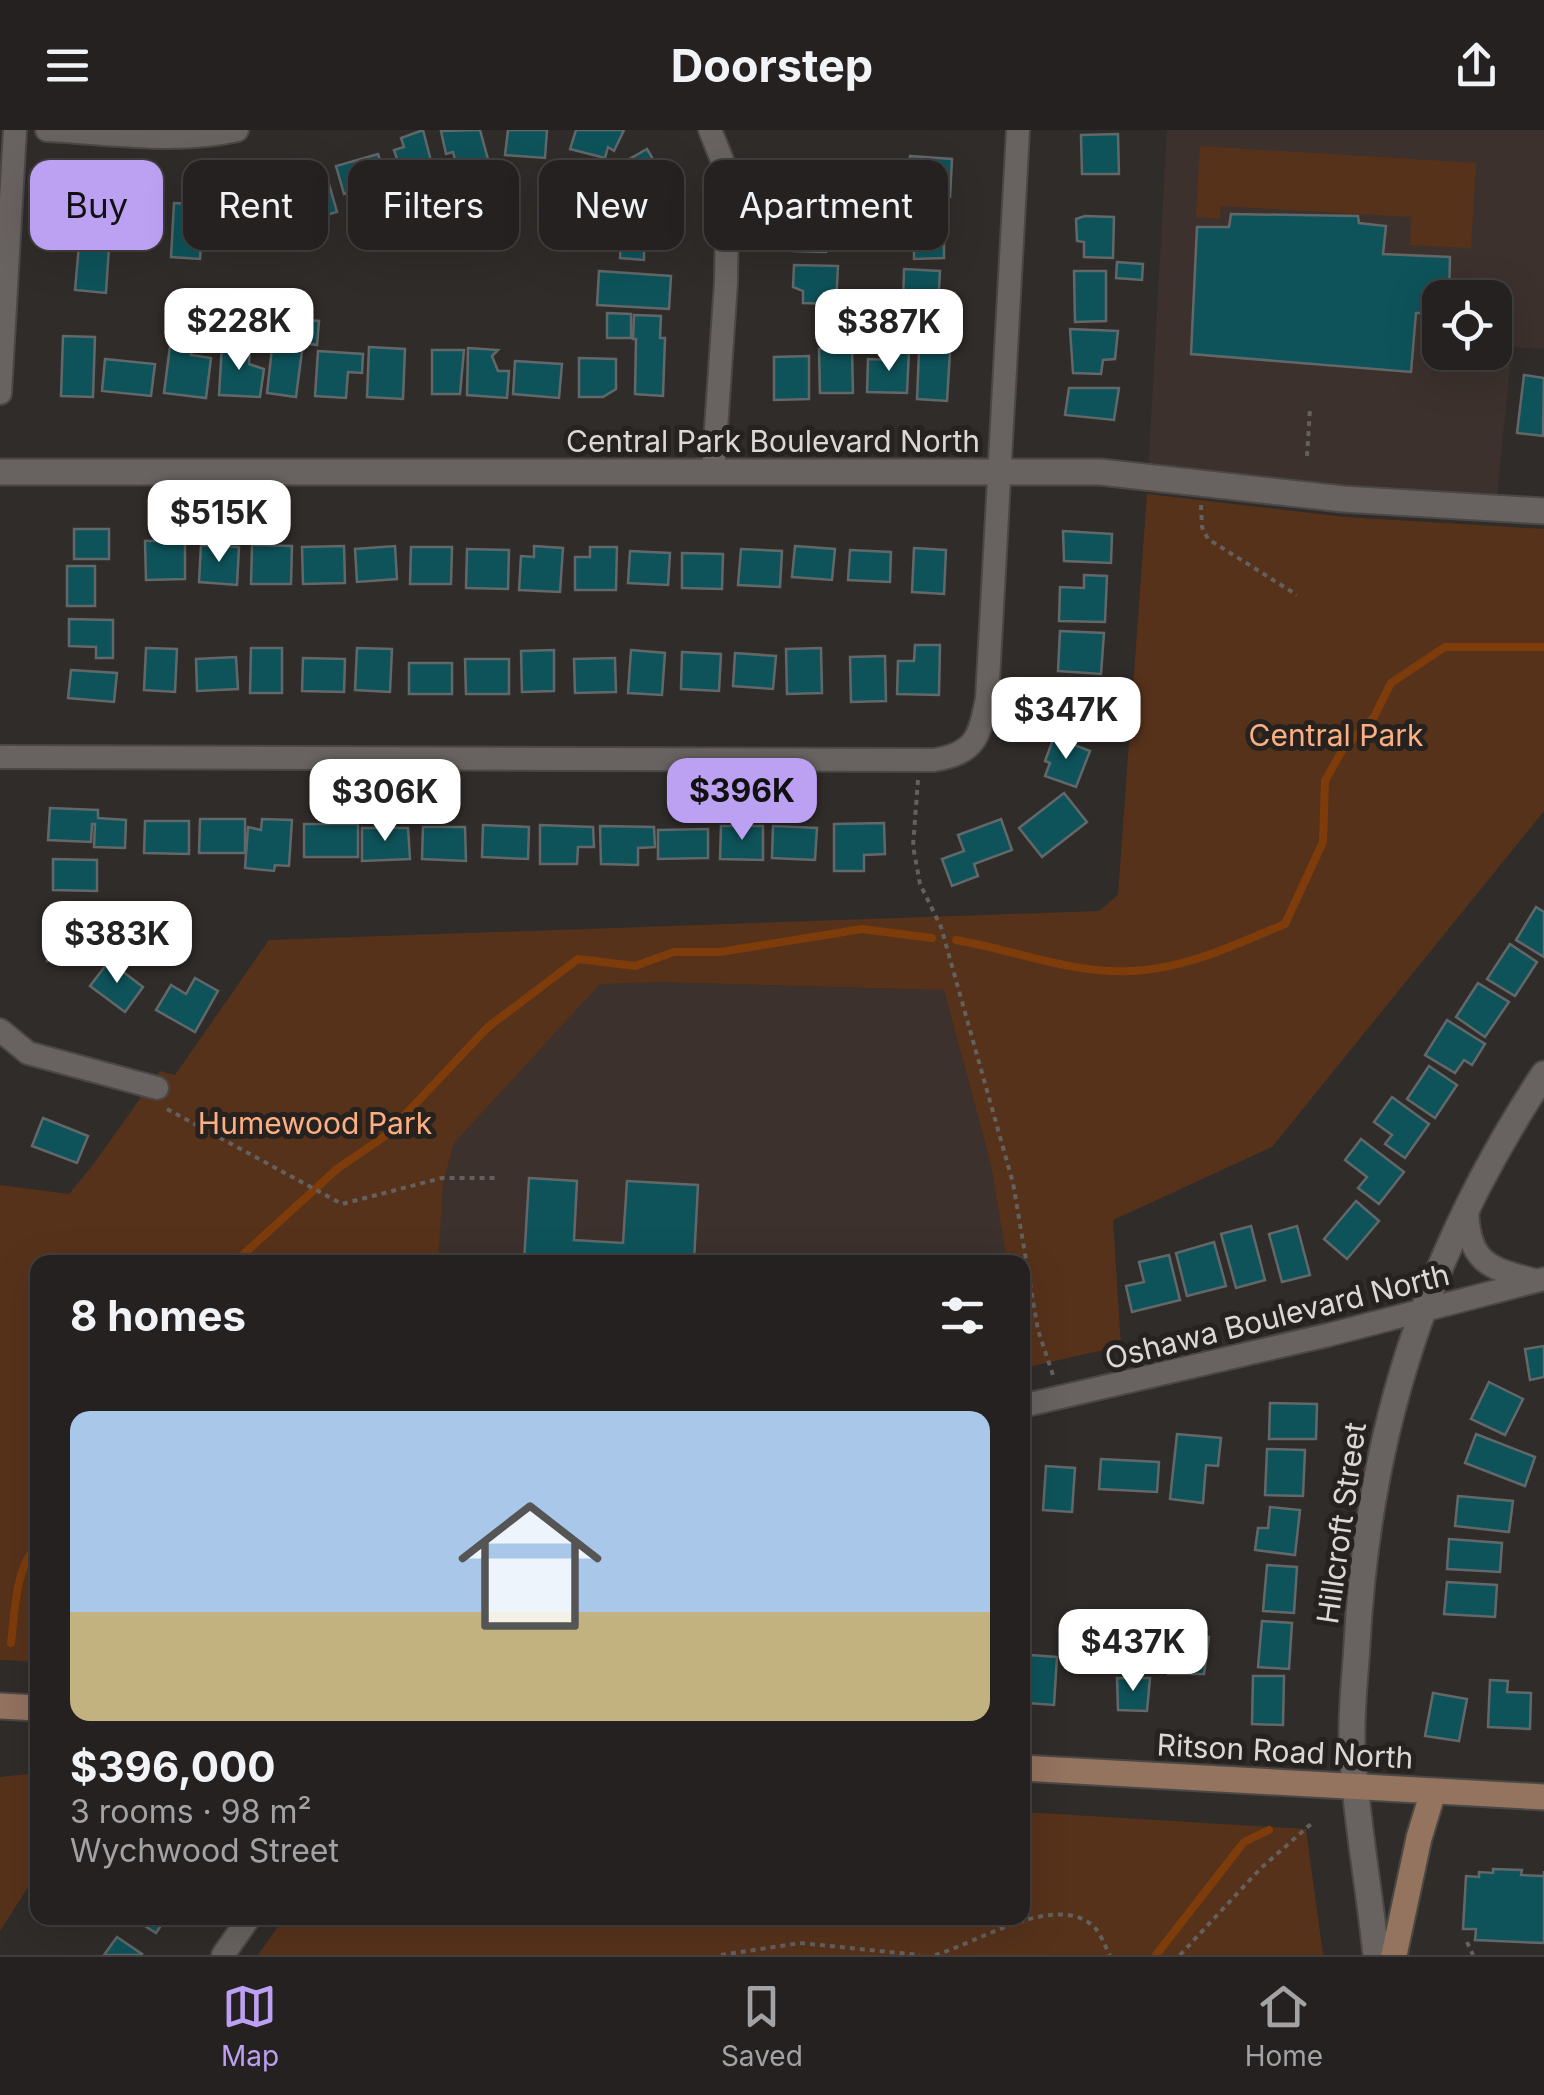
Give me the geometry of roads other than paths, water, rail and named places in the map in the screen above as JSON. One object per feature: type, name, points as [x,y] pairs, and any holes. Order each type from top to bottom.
[{"type":"main road","points":[[0,1706],[30,1708]]},
{"type":"main road","name":"Ritson Road North","points":[[1030,1768],[1544,1797]]},
{"type":"main road","points":[[1394,1955],[1433,1792]]},
{"type":"street","points":[[0,393],[15,130]]},
{"type":"street","points":[[47,130],[180,136],[237,130]]},
{"type":"street","points":[[710,130],[722,160],[728,212],[713,472]]},
{"type":"street","points":[[0,758],[920,760],[956,756],[971,745],[980,731],[986,698],[1018,130]]},
{"type":"street","name":"Central Park Boulevard North","points":[[0,472],[1100,472],[1343,499],[1544,511]]},
{"type":"street","points":[[0,1030],[28,1052],[156,1088]]},
{"type":"street","name":"Hillcroft Street","points":[[1376,1955],[1352,1721],[1364,1545],[1386,1430],[1422,1312],[1466,1204],[1544,1074]]},
{"type":"street","points":[[1466,1204],[1467,1233],[1482,1260],[1497,1270],[1541,1280]]},
{"type":"street","name":"Oshawa Boulevard North","points":[[1030,1405],[1541,1280]]},
{"type":"street","points":[[223,1955],[245,1925]]},
{"type":"waterway","points":[[956,940],[1087,969],[1131,971],[1191,961],[1285,924],[1323,842],[1325,781],[1343,749],[1374,717],[1391,683],[1445,647],[1544,647]]},
{"type":"waterway","points":[[243,1255],[337,1169],[385,1136],[488,1027],[578,959],[635,966],[674,952],[720,952],[862,929],[932,938]]},
{"type":"waterway","points":[[11,1643],[20,1577],[30,1554]]},
{"type":"waterway","points":[[1156,1955],[1244,1842],[1269,1830]]},
{"type":"park label","name":"Central Park","points":[[1336,735]]},
{"type":"park label","name":"Humewood Park","points":[[315,1123]]}]
